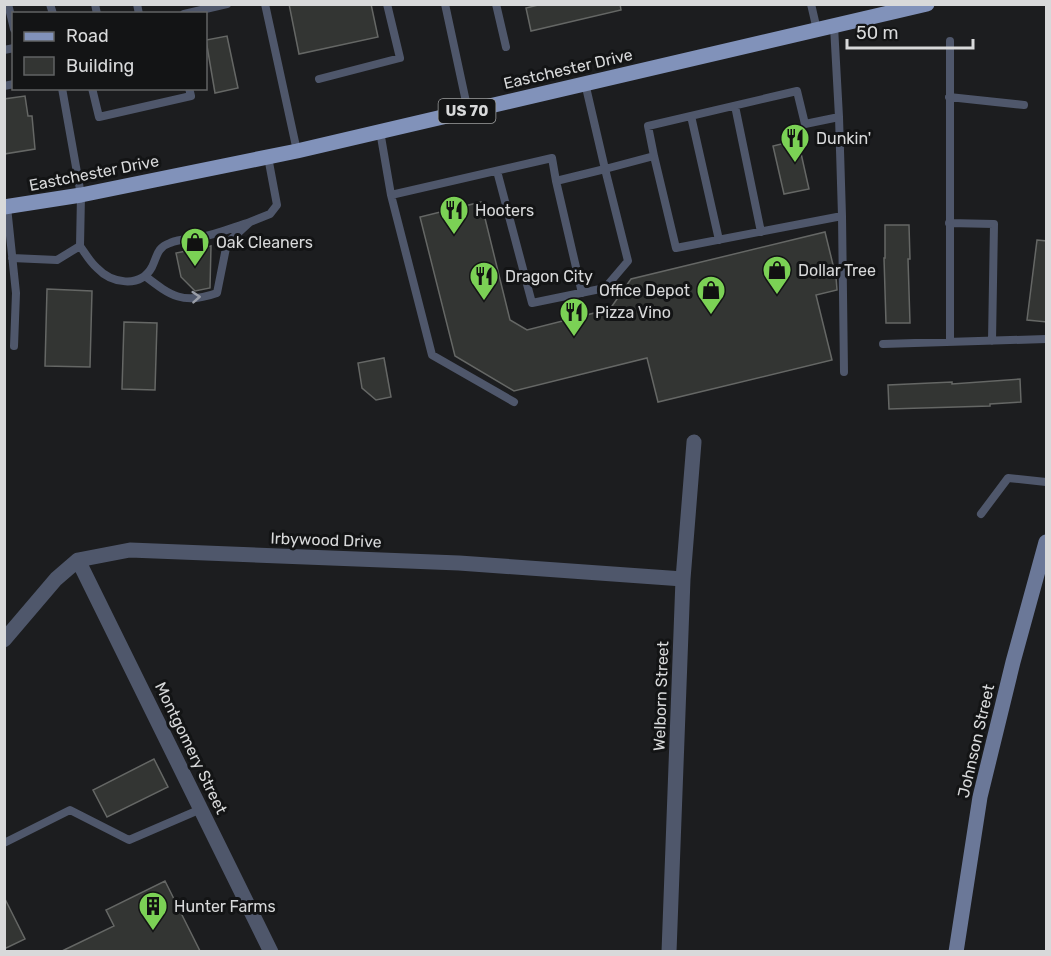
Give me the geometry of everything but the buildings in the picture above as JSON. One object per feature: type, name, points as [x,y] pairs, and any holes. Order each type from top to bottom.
[{"type":"main road","name":"Eastchester Drive","points":[[6,207],[81,195],[297,151],[927,4]]},
{"type":"street","name":"Welborn Street","points":[[669,951],[683,579],[694,442]]},
{"type":"street","name":"Johnson Street","points":[[956,951],[980,797],[1013,662],[1047,542]]},
{"type":"street","name":"Irbywood Drive","points":[[78,560],[130,550],[459,563],[683,579]]},
{"type":"street","points":[[4,640],[45,591],[78,560]]},
{"type":"street","name":"Montgomery Street","points":[[78,560],[271,951]]},
{"type":"lane","points":[[8,4],[12,20]]},
{"type":"lane","points":[[189,12],[226,4]]},
{"type":"lane","points":[[266,4],[297,151]]},
{"type":"lane","points":[[319,79],[400,58],[387,4]]},
{"type":"lane","points":[[445,4],[468,111]]},
{"type":"lane","points":[[496,4],[506,47]]},
{"type":"lane","points":[[811,4],[817,30]]},
{"type":"lane","points":[[834,26],[842,216],[844,372]]},
{"type":"lane","points":[[950,41],[950,342]]},
{"type":"lane","points":[[497,171],[532,303],[605,288],[628,261],[585,83]]},
{"type":"lane","points":[[62,90],[81,195],[80,246],[97,269],[114,280],[124,282],[145,276],[152,268],[160,248],[170,243],[204,237],[270,214],[277,205],[268,157]]},
{"type":"lane","points":[[92,90],[99,117],[191,96],[190,90]]},
{"type":"lane","points":[[839,117],[804,124],[797,91],[648,126],[676,248],[842,216]]},
{"type":"lane","points":[[949,97],[1024,105]]},
{"type":"lane","points":[[735,106],[761,232]]},
{"type":"lane","points":[[691,116],[719,240]]},
{"type":"lane","points":[[380,131],[391,195],[432,355],[514,402]]},
{"type":"lane","points":[[556,181],[654,156]]},
{"type":"lane","points":[[391,195],[552,158],[582,293]]},
{"type":"lane","points":[[6,207],[15,292],[14,346]]},
{"type":"lane","points":[[145,276],[168,294],[183,298],[202,298],[217,293],[227,243],[250,222]]},
{"type":"lane","points":[[949,223],[994,224],[993,341]]},
{"type":"lane","points":[[12,258],[57,260],[80,246]]},
{"type":"lane","points":[[883,344],[1047,339]]},
{"type":"lane","points":[[981,514],[1008,478],[1047,482]]},
{"type":"lane","points":[[4,843],[70,810],[129,840],[201,809]]},
{"type":"place","name":"Dunkin'","points":[[795,164]]},
{"type":"place","name":"Hooters","points":[[454,236]]},
{"type":"place","name":"Oak Cleaners","points":[[195,268]]},
{"type":"place","name":"Dollar Tree","points":[[777,296]]},
{"type":"place","name":"Dragon City","points":[[484,302]]},
{"type":"place","name":"Office Depot","points":[[711,316]]},
{"type":"place","name":"Pizza Vino","points":[[574,338]]},
{"type":"place","name":"Hunter Farms","points":[[153,932]]}]
